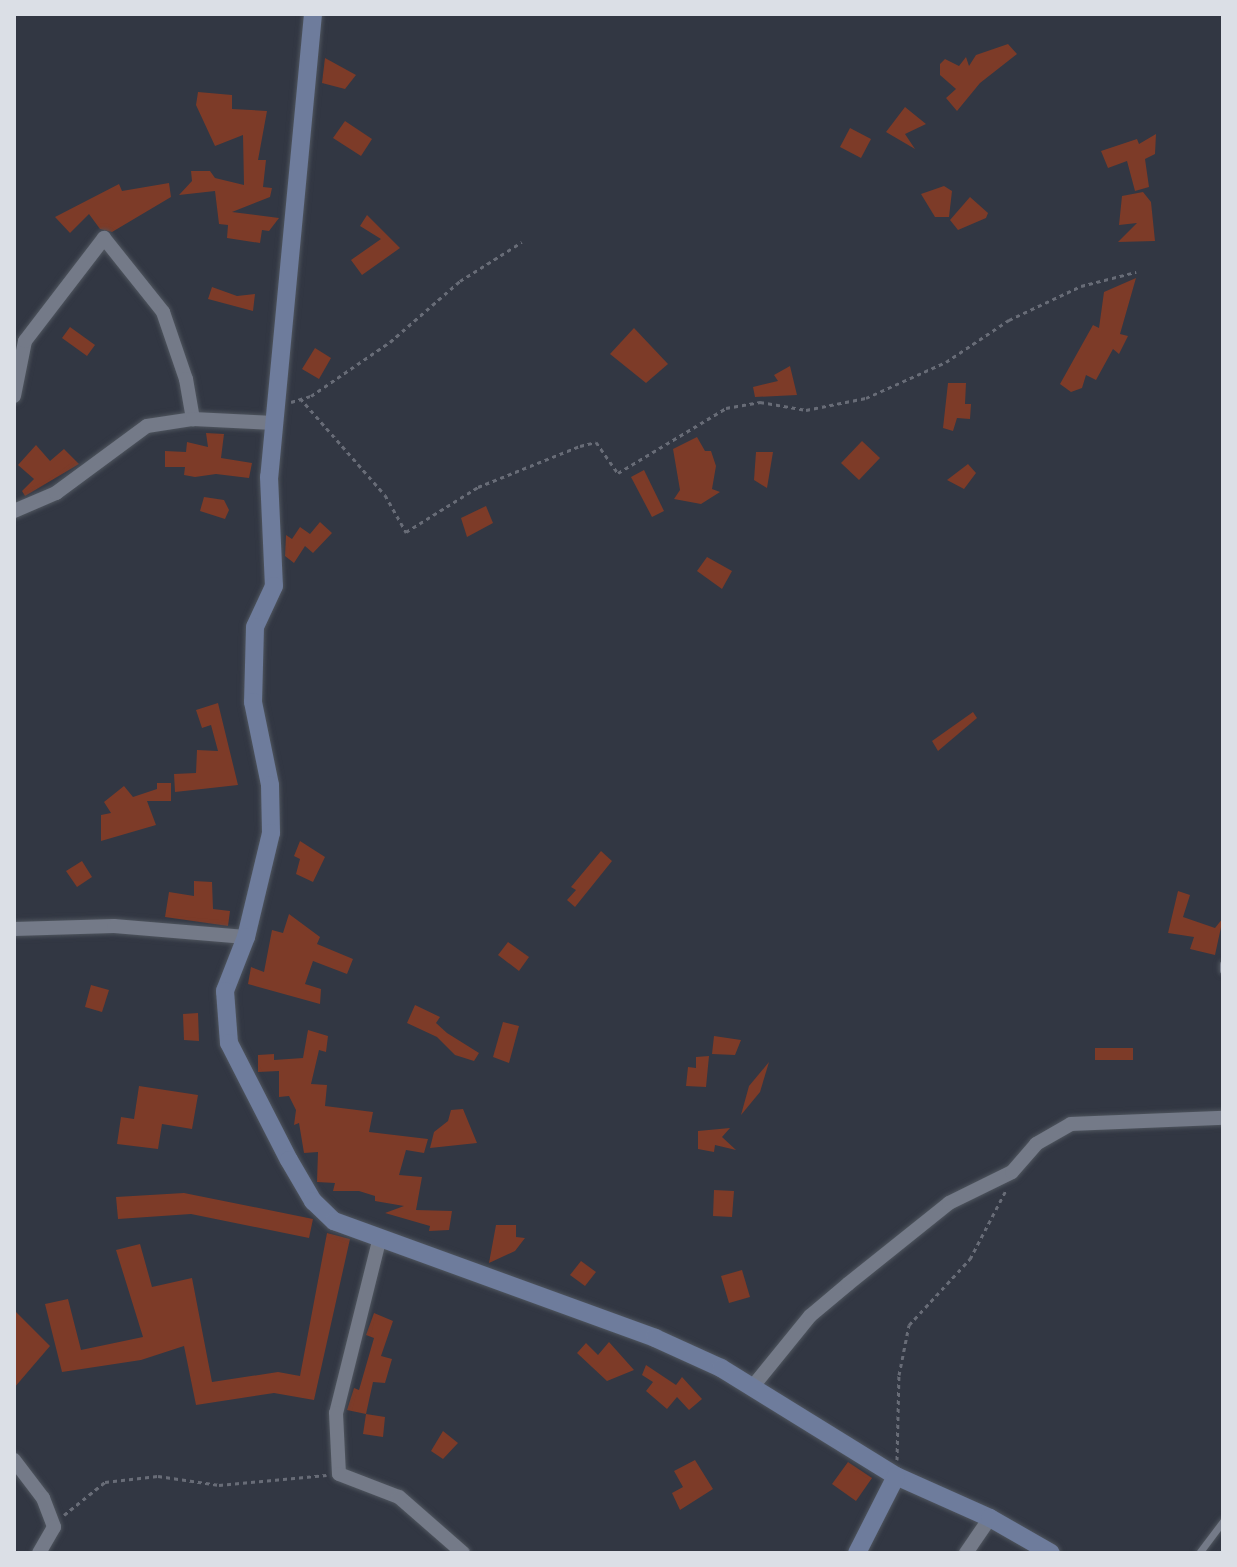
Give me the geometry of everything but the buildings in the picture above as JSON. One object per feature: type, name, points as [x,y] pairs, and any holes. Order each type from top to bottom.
[{"type":"main road","points":[[313,14],[269,477],[274,586],[255,627],[253,702],[270,785],[271,833],[246,937],[225,991],[229,1043],[313,1201],[334,1221],[655,1338],[754,1385],[819,1431],[896,1476],[990,1518],[1051,1553]]},
{"type":"main road","points":[[857,1553],[896,1476]]},
{"type":"street","points":[[14,396],[25,341],[104,238],[163,312],[186,379],[193,419]]},
{"type":"street","points":[[14,511],[56,493],[147,426],[193,419],[274,419]]},
{"type":"street","points":[[14,929],[114,926],[246,937]]},
{"type":"street","points":[[754,1385],[810,1316],[848,1284],[949,1203],[1012,1172],[1036,1144],[1071,1124],[1223,1118]]},
{"type":"street","points":[[380,1237],[336,1413],[339,1474],[399,1497],[463,1553]]},
{"type":"street","points":[[14,1460],[43,1498],[54,1527],[39,1553]]},
{"type":"street","points":[[966,1553],[990,1518]]},
{"type":"lane","points":[[1199,1553],[1223,1521]]},
{"type":"path","points":[[274,419],[300,398],[390,342],[460,281],[522,242]]},
{"type":"path","points":[[300,398],[385,495],[406,532],[478,487],[580,446],[596,442],[618,473],[726,408],[760,402],[806,410],[866,398],[946,362],[1009,320],[1081,286],[1136,272]]},
{"type":"path","points":[[896,1476],[899,1375],[909,1325],[970,1259],[1012,1172]]},
{"type":"path","points":[[54,1527],[105,1482],[158,1476],[219,1485],[339,1474]]}]
